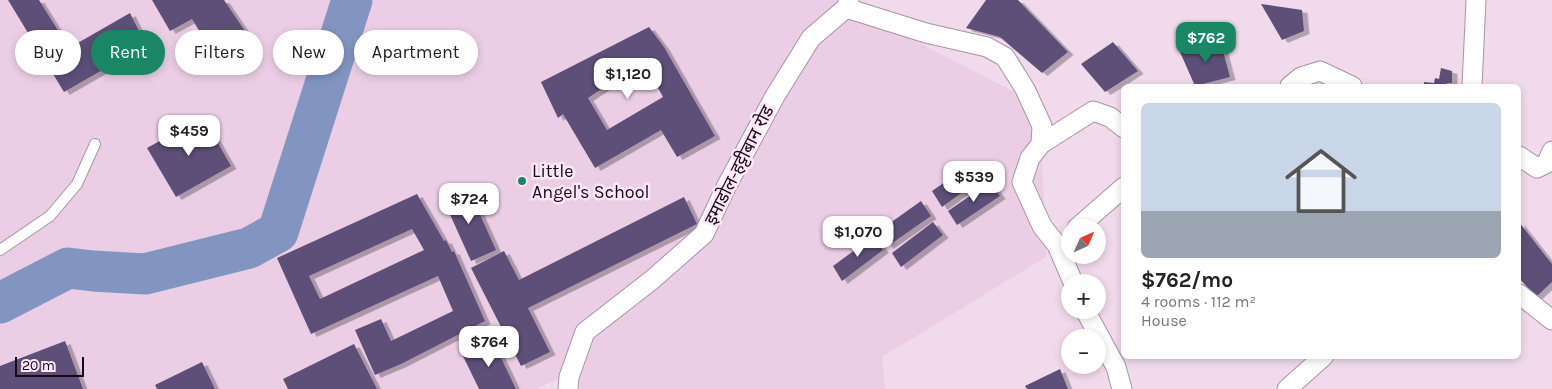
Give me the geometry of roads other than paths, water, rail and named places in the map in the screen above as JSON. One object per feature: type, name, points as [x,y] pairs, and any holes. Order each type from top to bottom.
[{"type":"street","points":[[1472,84],[1476,0]]},
{"type":"street","points":[[848,4],[926,33],[987,47],[1005,56],[1025,89],[1042,126],[1041,144]]},
{"type":"street","name":"इमाडोल-हट्टीबान रोड","points":[[568,389],[569,377],[585,332],[653,279],[704,234],[726,187],[775,96],[811,38],[848,4]]},
{"type":"street","points":[[1292,84],[1301,77],[1320,71],[1348,84]]},
{"type":"street","points":[[1061,238],[1042,226],[1022,182],[1030,158],[1041,144],[1093,111],[1110,118],[1121,126]]},
{"type":"street","points":[[1521,157],[1537,168],[1547,163],[1552,151]]},
{"type":"street","points":[[1087,219],[1121,190]]},
{"type":"street","points":[[1521,296],[1552,320]]},
{"type":"street","points":[[1090,319],[1116,367],[1122,389]]},
{"type":"street","points":[[1287,389],[1321,359]]},
{"type":"lane","points":[[0,250],[50,216],[77,184],[95,144]]},
{"type":"waterway","points":[[0,303],[68,268],[145,274],[249,248],[278,232],[352,0]]},
{"type":"place","name":"Little Angel's School","points":[[522,181]]}]
